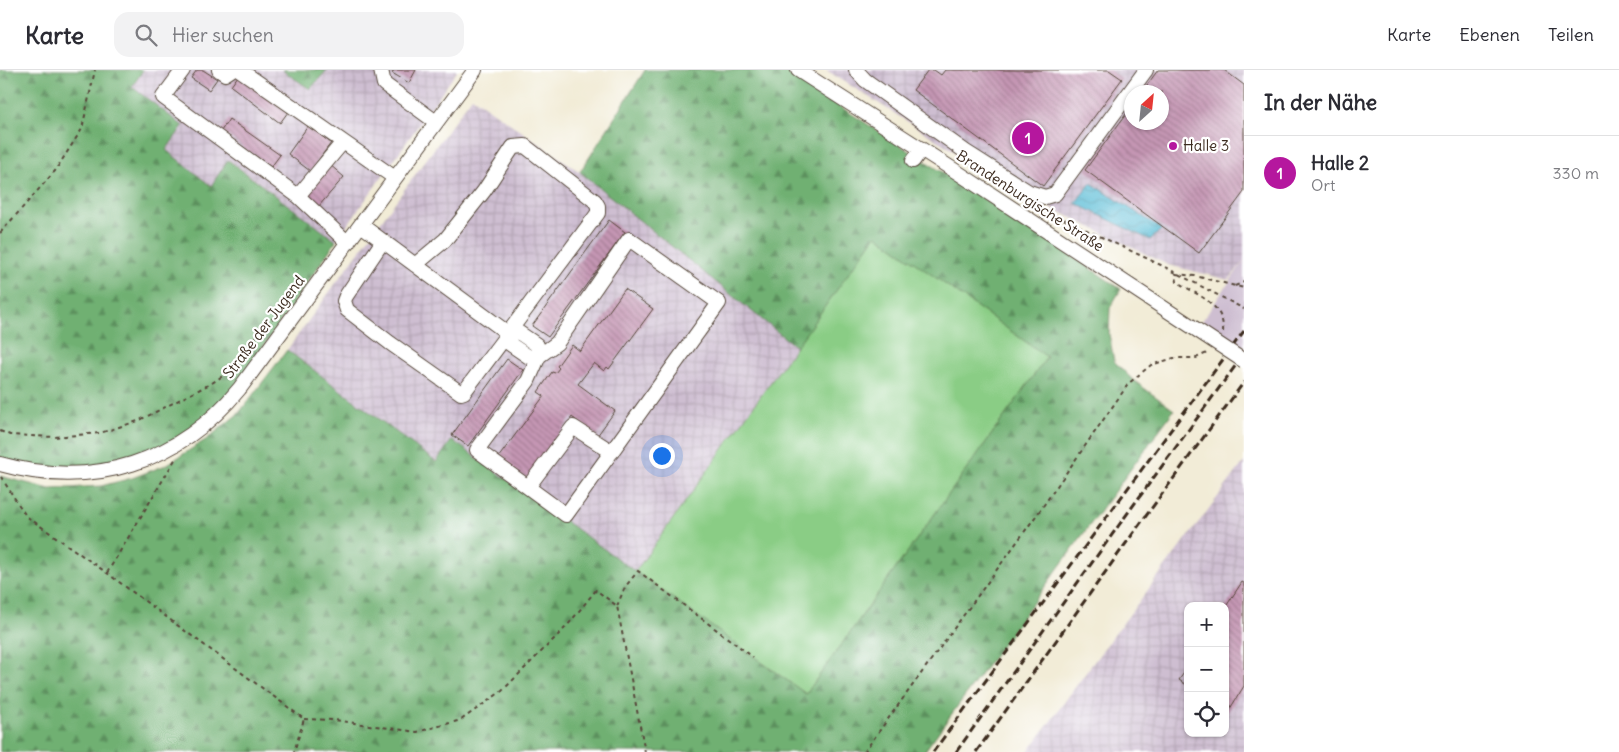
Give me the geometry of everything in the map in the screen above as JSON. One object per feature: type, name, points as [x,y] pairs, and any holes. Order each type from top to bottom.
[{"type":"street","points":[[183,70],[163,98],[298,196],[348,243]]},
{"type":"street","points":[[219,70],[225,74],[231,70]]},
{"type":"street","points":[[240,70],[395,178]]},
{"type":"street","points":[[381,70],[384,84],[436,122]]},
{"type":"street","name":"Straße der Jugend","points":[[0,464],[36,472],[68,474],[90,473],[128,466],[161,453],[184,440],[215,416],[229,401],[348,243],[475,70]]},
{"type":"street","points":[[856,70],[865,80],[966,152],[1030,192],[1045,197],[1055,194],[1146,70]]},
{"type":"street","name":"Brandenburgische Straße","points":[[805,72],[1244,360]]},
{"type":"street","points":[[298,196],[343,142]]},
{"type":"street","points":[[383,241],[349,290],[344,301],[347,310],[390,343],[462,393],[509,334],[598,213],[598,206],[525,146],[514,147],[484,191],[445,240],[415,264]]},
{"type":"street","points":[[913,161],[922,150]]},
{"type":"street","points":[[360,225],[509,334],[510,344],[529,357],[539,356],[557,343],[630,239],[719,303],[566,515],[476,450],[528,381],[539,356]]},
{"type":"street","points":[[528,487],[573,427],[612,452]]},
{"type":"path","points":[[0,233],[55,171],[82,129],[95,70]]},
{"type":"path","points":[[1039,207],[1244,309]]},
{"type":"path","points":[[1176,274],[1194,276],[1244,288]]},
{"type":"path","points":[[1176,274],[1177,282],[1210,302],[1220,314],[1223,322],[1223,332],[1219,338]]},
{"type":"path","points":[[1235,286],[1244,282]]},
{"type":"path","points":[[0,431],[10,435],[54,437],[100,433],[138,421],[212,383],[230,371],[260,332],[272,320],[284,312]]},
{"type":"path","points":[[864,752],[1041,509],[1129,383],[1151,365],[1174,358],[1205,356],[1212,350]]},
{"type":"path","points":[[107,573],[180,451]]},
{"type":"path","points":[[0,475],[26,516],[107,573],[304,719],[334,720],[417,732],[461,720],[502,691],[566,626],[596,590],[617,606]]},
{"type":"path","points":[[645,752],[617,606],[626,587],[638,571],[752,657]]},
{"type":"path","points":[[294,752],[304,719]]},
{"type":"shaded area","points":[[143,70],[282,70],[310,89],[327,70],[458,70],[336,241],[229,160],[211,186],[166,150],[183,126],[132,87]]},
{"type":"shaded area","points":[[826,70],[1244,70],[1244,261],[1229,280],[1168,265],[1019,192]]},
{"type":"shaded area","points":[[472,97],[580,172],[796,347],[635,572],[452,440],[436,462],[287,350]]},
{"type":"shaded area","points":[[1244,261],[1244,348],[1202,321]]},
{"type":"shaded area","points":[[1244,462],[1244,752],[1028,752],[1090,667]]},
{"type":"green space","points":[[0,70],[143,70],[132,87],[183,126],[166,150],[211,186],[228,160],[336,241],[237,385],[193,429],[156,450],[105,467],[38,468],[0,458]]},
{"type":"green space","points":[[282,70],[327,70],[310,89]]},
{"type":"green space","points":[[645,70],[783,70],[1053,243],[1121,289],[1110,308],[1109,334],[1114,361],[1133,380],[1174,410],[924,752],[0,752],[0,476],[50,489],[101,486],[132,478],[166,465],[207,439],[239,413],[287,350],[436,462],[452,440],[806,694],[1047,357],[876,235],[796,347],[580,172]]},
{"type":"green space","points":[[876,235],[1047,357],[806,694],[635,572]]},
{"type":"water","points":[[1091,183],[1162,229],[1150,240],[1075,203]]},
{"type":"building","points":[[197,70],[203,70],[217,79],[209,90],[191,78]]},
{"type":"building","points":[[394,70],[416,70],[409,83],[392,73]]},
{"type":"building","points":[[928,70],[934,70],[941,75],[945,70],[1109,70],[1122,79],[1043,186],[913,90]]},
{"type":"building","name":"Halle 3","points":[[1158,70],[1224,70],[1244,85],[1244,192],[1199,253],[1085,170],[1124,117],[1124,130],[1169,130],[1169,85],[1147,85]]},
{"type":"building","points":[[238,76],[288,112],[280,123],[231,86]]},
{"type":"building","points":[[229,119],[280,155],[271,167],[221,131]]},
{"type":"building","points":[[308,126],[331,143],[310,171],[288,154]]},
{"type":"building","points":[[329,164],[344,177],[318,207],[303,194]]},
{"type":"building","points":[[609,220],[625,232],[548,337],[532,326]]},
{"type":"building","points":[[625,289],[653,309],[609,369],[607,367],[604,371],[594,363],[578,384],[615,411],[597,436],[572,417],[526,479],[498,458],[544,396],[538,392],[552,372],[555,373],[559,368],[557,366],[572,345],[580,351]]},
{"type":"building","points":[[507,359],[523,370],[468,446],[452,435]]},
{"type":"building","points":[[1242,582],[1244,583],[1244,686],[1229,710],[1229,602]]},
{"type":"building","points":[[1184,673],[1184,683],[1179,680]]},
{"type":"railway","points":[[933,752],[1244,331]]},
{"type":"railway","points":[[956,752],[1244,354]]},
{"type":"railway","points":[[976,752],[1244,382]]},
{"type":"place","name":"Halle 2","points":[[1028,138]]},
{"type":"place","name":"Halle 3","points":[[1173,146]]}]
